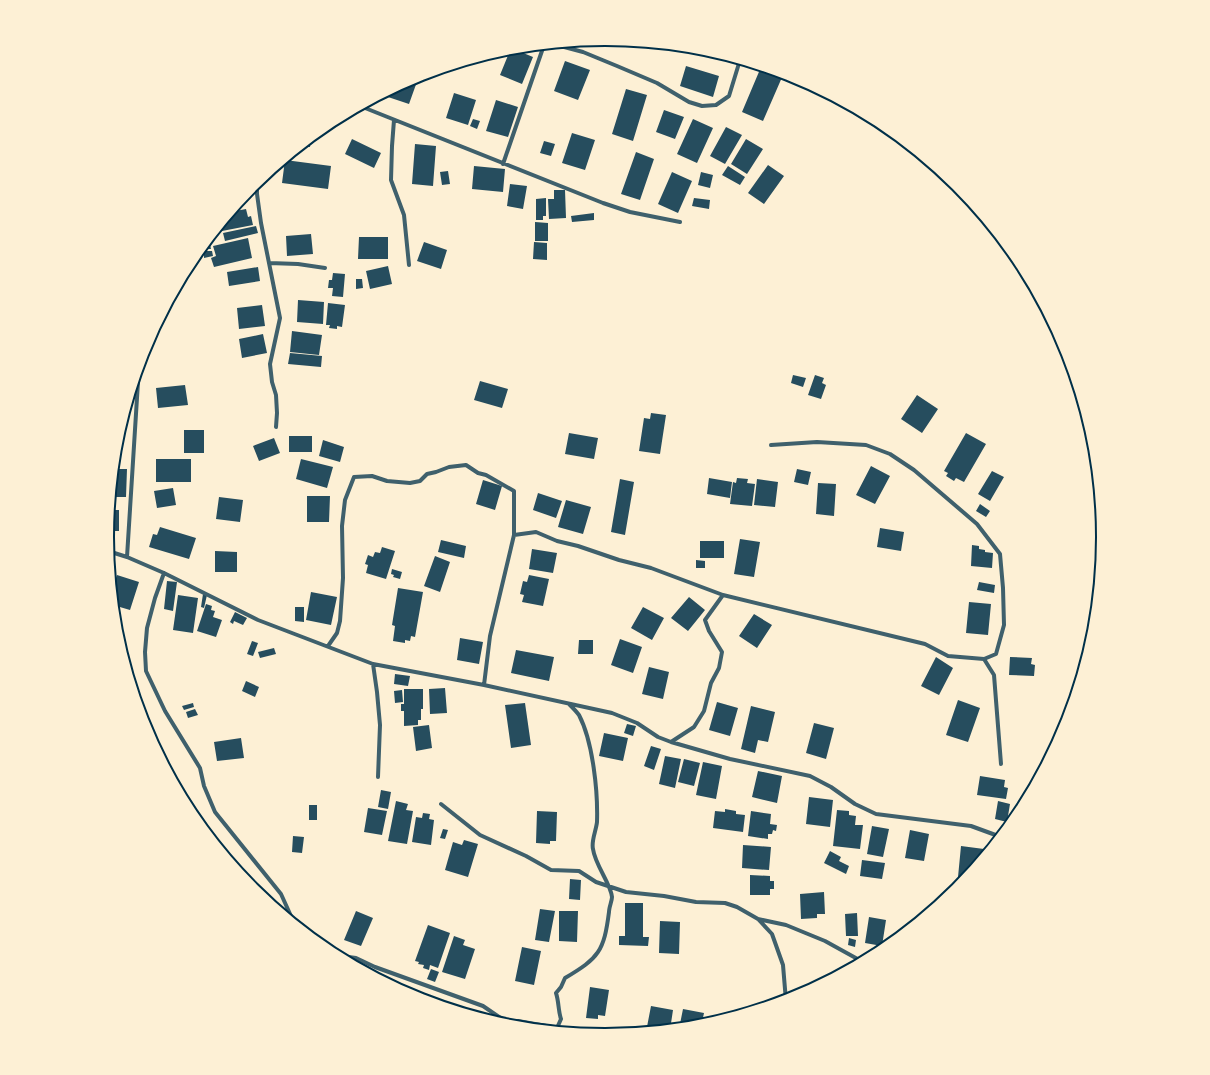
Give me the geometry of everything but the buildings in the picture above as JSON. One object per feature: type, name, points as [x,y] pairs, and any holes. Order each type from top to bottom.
[{"type":"street","points":[[566,48],[583,52],[657,83],[689,102],[702,106],[716,105],[729,96],[739,65]]},
{"type":"street","points":[[503,164],[542,50]]},
{"type":"street","points":[[366,108],[603,203],[630,212],[680,222]]},
{"type":"street","points":[[394,120],[392,180],[404,215],[409,265]]},
{"type":"street","points":[[257,190],[261,223],[280,318],[270,364],[272,382],[276,395],[276,427]]},
{"type":"street","points":[[269,263],[298,264],[325,268]]},
{"type":"street","points":[[127,557],[138,387]]},
{"type":"street","points":[[514,535],[536,532],[557,541],[651,568],[723,596],[925,644],[948,656],[984,659],[996,654],[1004,625],[1000,554],[977,524],[914,470],[890,454],[866,445],[817,442],[772,445]]},
{"type":"street","points":[[328,646],[337,633],[340,621],[343,578],[343,513],[345,500],[354,477],[372,476],[387,481],[410,483],[420,481],[427,474],[449,467],[466,465],[478,473],[491,477],[514,491],[514,535],[490,636],[484,685]]},
{"type":"street","points":[[114,553],[164,573],[258,620],[373,664],[484,685],[612,713],[637,723],[658,737],[671,742],[730,759],[810,776],[831,787],[854,804],[876,814],[971,826],[996,835]]},
{"type":"street","points":[[164,573],[155,598],[147,628],[145,652],[146,671],[165,711],[200,768],[204,786],[215,812],[281,894],[290,914]]},
{"type":"street","points":[[671,742],[694,727],[704,711],[712,683],[719,668],[722,652],[709,631],[705,620],[723,596]]},
{"type":"street","points":[[984,659],[994,675],[1001,764]]},
{"type":"street","points":[[373,664],[378,692],[380,725],[378,777]]},
{"type":"street","points":[[558,1027],[561,1019],[558,1010],[559,1002],[556,994],[565,978],[583,967],[596,956],[603,944],[612,897],[592,848],[597,824],[597,793],[586,733],[578,714],[568,703]]},
{"type":"street","points":[[441,804],[480,835],[526,856],[551,870],[579,872],[596,882],[626,892],[664,896],[696,902],[726,903],[737,907],[758,919],[772,934],[783,965],[785,995]]},
{"type":"street","points":[[758,919],[786,924],[826,942],[857,959]]},
{"type":"street","points":[[350,957],[356,958],[375,967],[483,1006],[500,1018]]},
{"type":"street","points":[[515,1021],[535,1024]]}]
